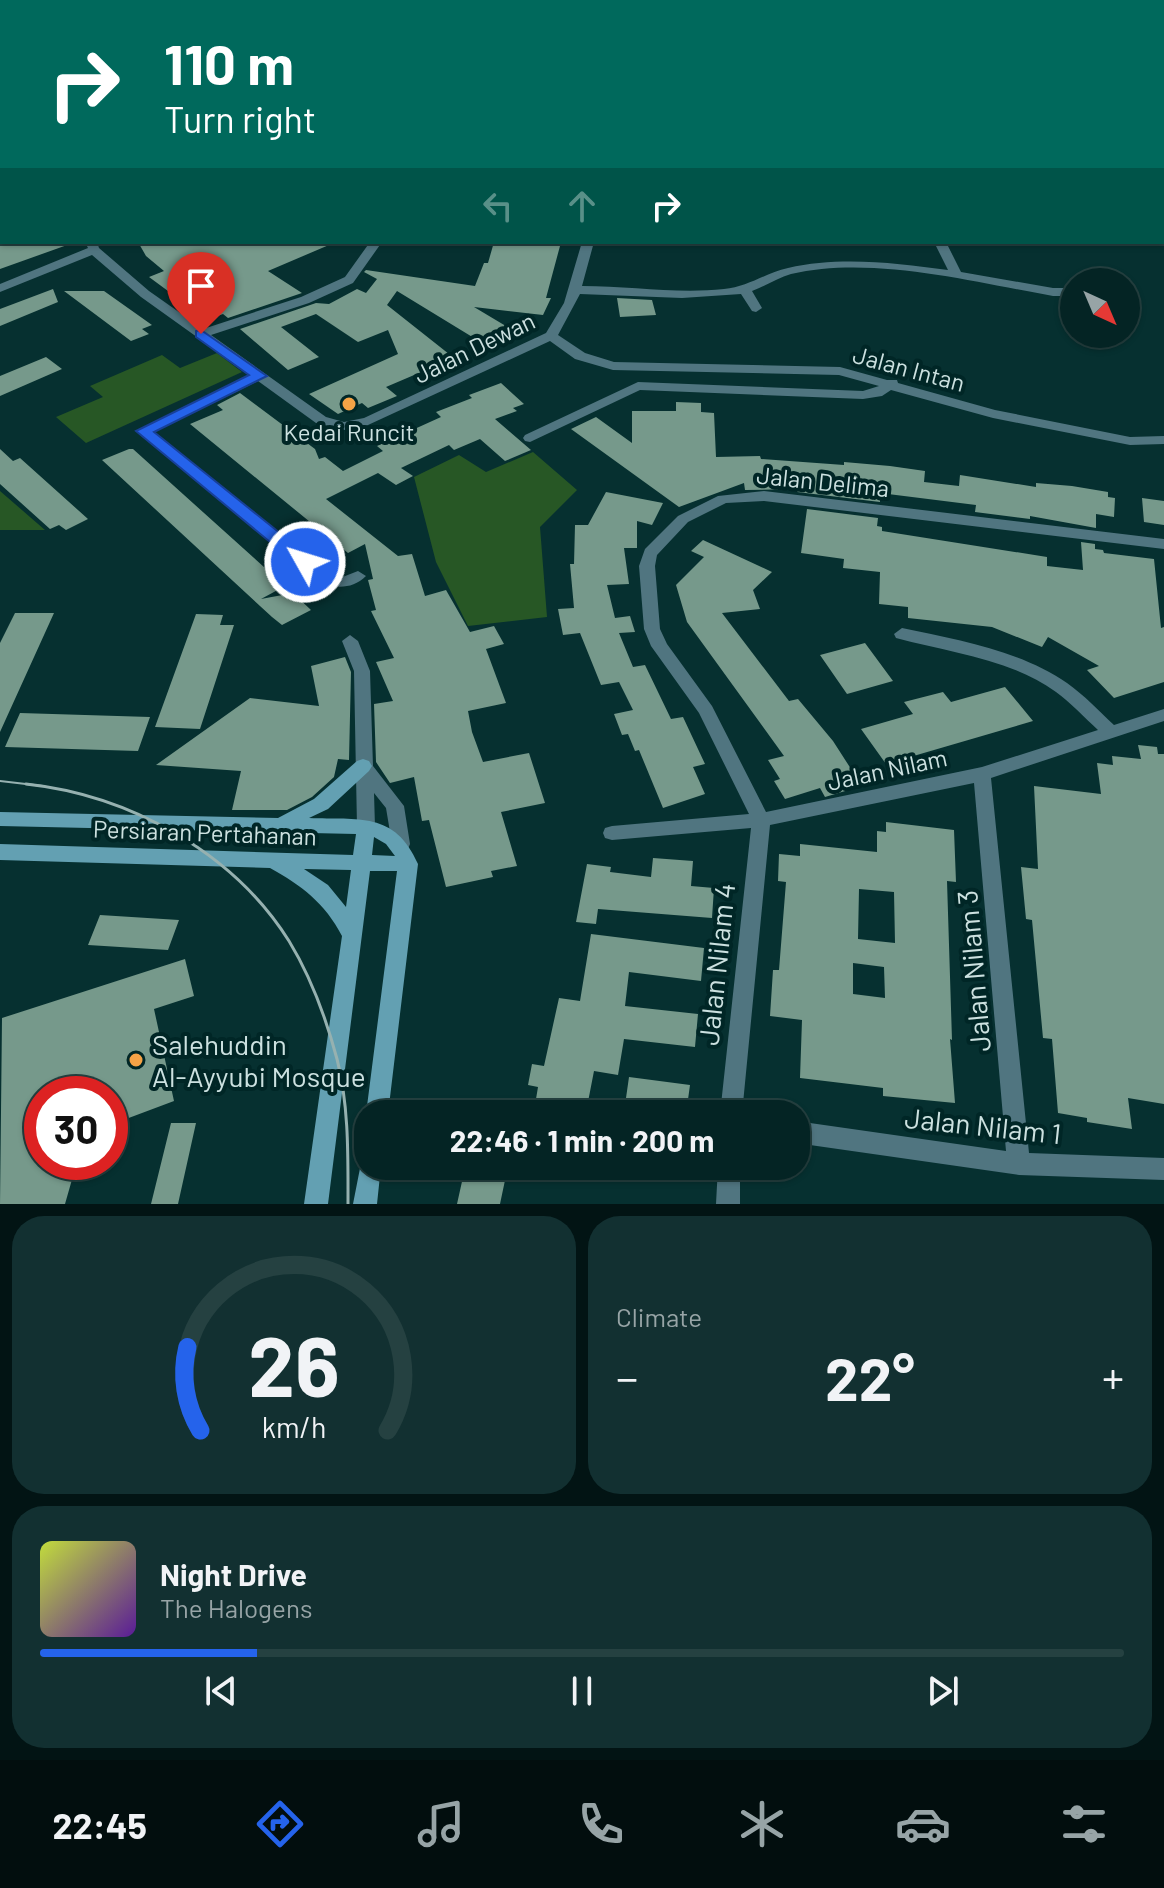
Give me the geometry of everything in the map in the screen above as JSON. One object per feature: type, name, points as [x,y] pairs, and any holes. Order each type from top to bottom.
[{"type":"main road","points":[[279,825],[321,804],[363,766]]},
{"type":"main road","name":"Persiaran Pertahanan","points":[[0,819],[366,827],[386,834],[401,844]]},
{"type":"main road","points":[[316,1204],[366,827]]},
{"type":"main road","points":[[379,1100],[408,864],[401,844]]},
{"type":"main road","name":"Persiaran Pertahanan","points":[[0,852],[408,864]]},
{"type":"main road","points":[[274,861],[326,893],[339,908],[352,937]]},
{"type":"main road","points":[[365,1204],[368,1180]]},
{"type":"street","name":"Jalan Dewan","points":[[259,376],[321,420],[344,426],[368,421],[551,336],[565,318],[577,290],[588,244]]},
{"type":"street","points":[[941,244],[956,275]]},
{"type":"street","points":[[0,288],[93,246],[145,294],[259,376],[144,431],[327,580],[341,583],[358,576]]},
{"type":"street","points":[[201,334],[305,300],[349,280],[373,246]]},
{"type":"street","points":[[577,290],[623,289],[649,291],[660,296],[745,290],[769,277],[816,269],[902,267],[1060,292]]},
{"type":"street","points":[[745,290],[756,308]]},
{"type":"street","name":"Jalan Intan","points":[[551,336],[594,362],[840,371],[892,383],[993,414],[1130,441],[1164,440]]},
{"type":"street","points":[[638,386],[639,366]]},
{"type":"street","points":[[530,438],[638,386],[863,395],[877,393],[892,383]]},
{"type":"street","name":"Jalan Delima","points":[[761,820],[706,710],[659,646],[652,629],[647,566],[650,553],[683,519],[723,499],[764,496],[1164,544]]},
{"type":"street","points":[[902,634],[980,650],[1024,668],[1060,687],[1110,731]]},
{"type":"street","points":[[350,641],[362,671],[366,827]]},
{"type":"street","name":"Jalan Nilam","points":[[612,833],[761,820],[982,774],[1164,715]]},
{"type":"street","points":[[363,766],[395,806],[401,844]]},
{"type":"street","name":"Jalan Nilam 3","points":[[982,774],[1019,1164]]},
{"type":"street","name":"Jalan Nilam 4","points":[[732,1100],[761,820]]},
{"type":"street","name":"Jalan Nilam 1","points":[[810,1134],[1019,1164],[1164,1169]]},
{"type":"street","points":[[728,1204],[729,1180]]},
{"type":"green space","points":[[217,353],[242,372],[86,443],[56,417],[103,397],[90,386],[162,355],[180,368]]},
{"type":"green space","points":[[533,452],[577,490],[540,527],[547,617],[468,626],[436,562],[414,477],[459,455],[486,472]]},
{"type":"green space","points":[[0,491],[45,530],[0,530]]},
{"type":"building","points":[[0,244],[70,244],[0,269]]},
{"type":"building","points":[[139,244],[331,244],[268,271],[302,293],[228,318],[223,314],[215,317],[194,302],[187,305],[149,277],[164,271],[146,256]]},
{"type":"building","points":[[493,244],[560,246],[546,298],[551,298],[543,315],[474,307],[521,335],[492,349],[397,291],[387,305],[454,358],[386,387],[397,396],[368,408],[362,403],[338,414],[309,394],[398,354],[388,330],[358,342],[316,314],[281,327],[319,357],[288,370],[240,329],[316,303],[329,304],[357,289],[366,293],[377,279],[364,272],[366,270],[475,286],[484,263],[488,263]]},
{"type":"building","points":[[53,289],[58,302],[0,326],[0,309]]},
{"type":"building","points":[[64,291],[104,291],[152,325],[142,329],[149,334],[131,341]]},
{"type":"building","points":[[617,298],[652,300],[656,315],[620,317]]},
{"type":"building","points":[[46,357],[62,369],[0,396],[0,376]]},
{"type":"building","points":[[501,383],[524,404],[513,408],[517,411],[495,419],[531,450],[505,461],[480,439],[454,450],[449,445],[401,468],[413,476],[396,485],[378,473],[326,499],[398,556],[412,554],[425,596],[446,590],[470,632],[494,626],[504,644],[486,649],[506,703],[468,711],[472,732],[483,762],[529,753],[545,803],[501,812],[517,866],[491,871],[493,877],[446,887],[429,820],[422,821],[414,777],[390,783],[376,762],[374,704],[393,701],[376,662],[394,658],[371,611],[376,610],[368,580],[373,579],[365,544],[348,553],[190,424],[223,410],[217,405],[240,393],[315,449],[319,459],[325,457],[343,471],[383,451],[377,446],[441,417],[436,412]]},
{"type":"building","points":[[676,402],[701,403],[701,412],[714,413],[716,457],[760,456],[761,459],[890,466],[925,471],[924,482],[959,486],[960,475],[1036,487],[1036,483],[1072,486],[1108,492],[1108,497],[1115,498],[1114,517],[1096,514],[1096,528],[1030,516],[1030,519],[975,512],[976,505],[880,493],[880,502],[797,492],[797,489],[745,490],[744,483],[679,507],[571,429],[596,417],[632,443],[632,411],[676,411]]},
{"type":"building","points":[[0,449],[13,461],[20,458],[88,519],[66,530],[59,525],[50,529],[0,484]]},
{"type":"building","points":[[133,449],[285,586],[261,599],[293,593],[311,610],[282,625],[272,617],[102,460]]},
{"type":"building","points":[[606,492],[663,503],[652,525],[637,521],[637,548],[624,548],[629,584],[607,585],[615,618],[630,616],[635,632],[619,633],[633,667],[645,665],[671,719],[683,717],[705,764],[693,767],[705,794],[663,808],[639,750],[635,751],[628,734],[622,735],[614,714],[633,710],[619,682],[601,685],[580,633],[563,635],[558,609],[574,608],[570,564],[574,564],[575,525],[588,525]]},
{"type":"building","points":[[1142,498],[1164,501],[1164,525],[1144,522]]},
{"type":"building","points":[[807,509],[878,518],[877,526],[882,527],[882,531],[1047,557],[1047,566],[1083,570],[1081,542],[1095,544],[1095,549],[1104,553],[1154,559],[1161,628],[1164,627],[1164,682],[1114,698],[1087,670],[1099,666],[1048,637],[1042,647],[992,627],[908,618],[908,607],[879,604],[880,572],[843,568],[844,559],[801,553]]},
{"type":"building","points":[[703,540],[772,572],[753,590],[760,609],[722,613],[789,701],[798,699],[833,741],[862,786],[825,797],[820,788],[785,799],[774,781],[780,779],[768,760],[784,756],[687,622],[676,585],[704,557],[691,551]]},
{"type":"building","points":[[15,613],[54,613],[0,732],[0,643]]},
{"type":"building","points":[[196,614],[223,615],[220,625],[234,625],[200,729],[155,727]]},
{"type":"building","points":[[865,643],[893,681],[847,694],[820,655]]},
{"type":"building","points":[[345,657],[351,672],[349,760],[338,759],[334,777],[312,797],[287,810],[232,810],[241,771],[156,765],[250,698],[319,706],[311,666]]},
{"type":"building","points":[[1005,687],[1033,721],[886,764],[861,729],[913,714],[904,702],[943,692],[951,702]]},
{"type":"building","points":[[20,713],[150,717],[138,751],[5,747]]},
{"type":"building","points":[[1138,745],[1157,747],[1158,754],[1164,754],[1164,1104],[1128,1098],[1132,1129],[1087,1122],[1087,1118],[1058,1113],[1052,1039],[1043,1038],[1032,920],[1026,919],[1021,867],[1038,869],[1034,786],[1101,794],[1097,763],[1113,765],[1112,756],[1141,759]]},
{"type":"building","points":[[886,822],[954,830],[956,882],[947,881],[950,1039],[955,1103],[883,1096],[883,1088],[800,1078],[802,1020],[770,1016],[773,970],[779,970],[786,882],[778,881],[779,854],[800,856],[800,844],[877,852],[877,831],[886,832]],"holes":[[[859,889],[894,892],[895,943],[858,939]],[[853,963],[884,967],[885,998],[853,994]]]},
{"type":"building","points":[[653,858],[693,861],[691,886],[714,888],[712,918],[598,909],[596,924],[576,922],[587,864],[611,867],[610,872],[651,877]]},
{"type":"building","points":[[100,915],[179,920],[168,950],[88,945]]},
{"type":"building","points":[[591,934],[704,948],[701,981],[629,972],[625,1006],[698,1014],[695,1047],[624,1039],[618,1075],[594,1071],[588,1100],[536,1099],[538,1087],[528,1085],[532,1064],[544,1066],[559,998],[580,1001]]},
{"type":"building","points":[[185,959],[194,996],[154,1009],[174,1101],[128,1118],[128,1076],[24,1076],[24,1180],[72,1180],[65,1204],[0,1204],[2,1018]]},
{"type":"building","points":[[629,1077],[690,1085],[688,1100],[626,1100]]},
{"type":"building","points":[[171,1123],[196,1123],[178,1204],[151,1204]]},
{"type":"building","points":[[462,1180],[505,1180],[500,1204],[457,1204]]},
{"type":"tram line","points":[[0,781],[27,784]]},
{"type":"tram line","points":[[27,784],[43,786]]},
{"type":"tram line","points":[[27,784],[65,790],[103,801],[175,833],[239,880],[266,909],[289,941],[311,983],[337,1059],[346,1113],[348,1204]]},
{"type":"place","name":"Kedai Runcit","points":[[349,404]]},
{"type":"place","name":"Salehuddin Al-Ayyubi Mosque","points":[[136,1060]]},
{"type":"route","points":[[201,334],[259,376],[148,427],[144,431],[146,436],[305,562]]}]
